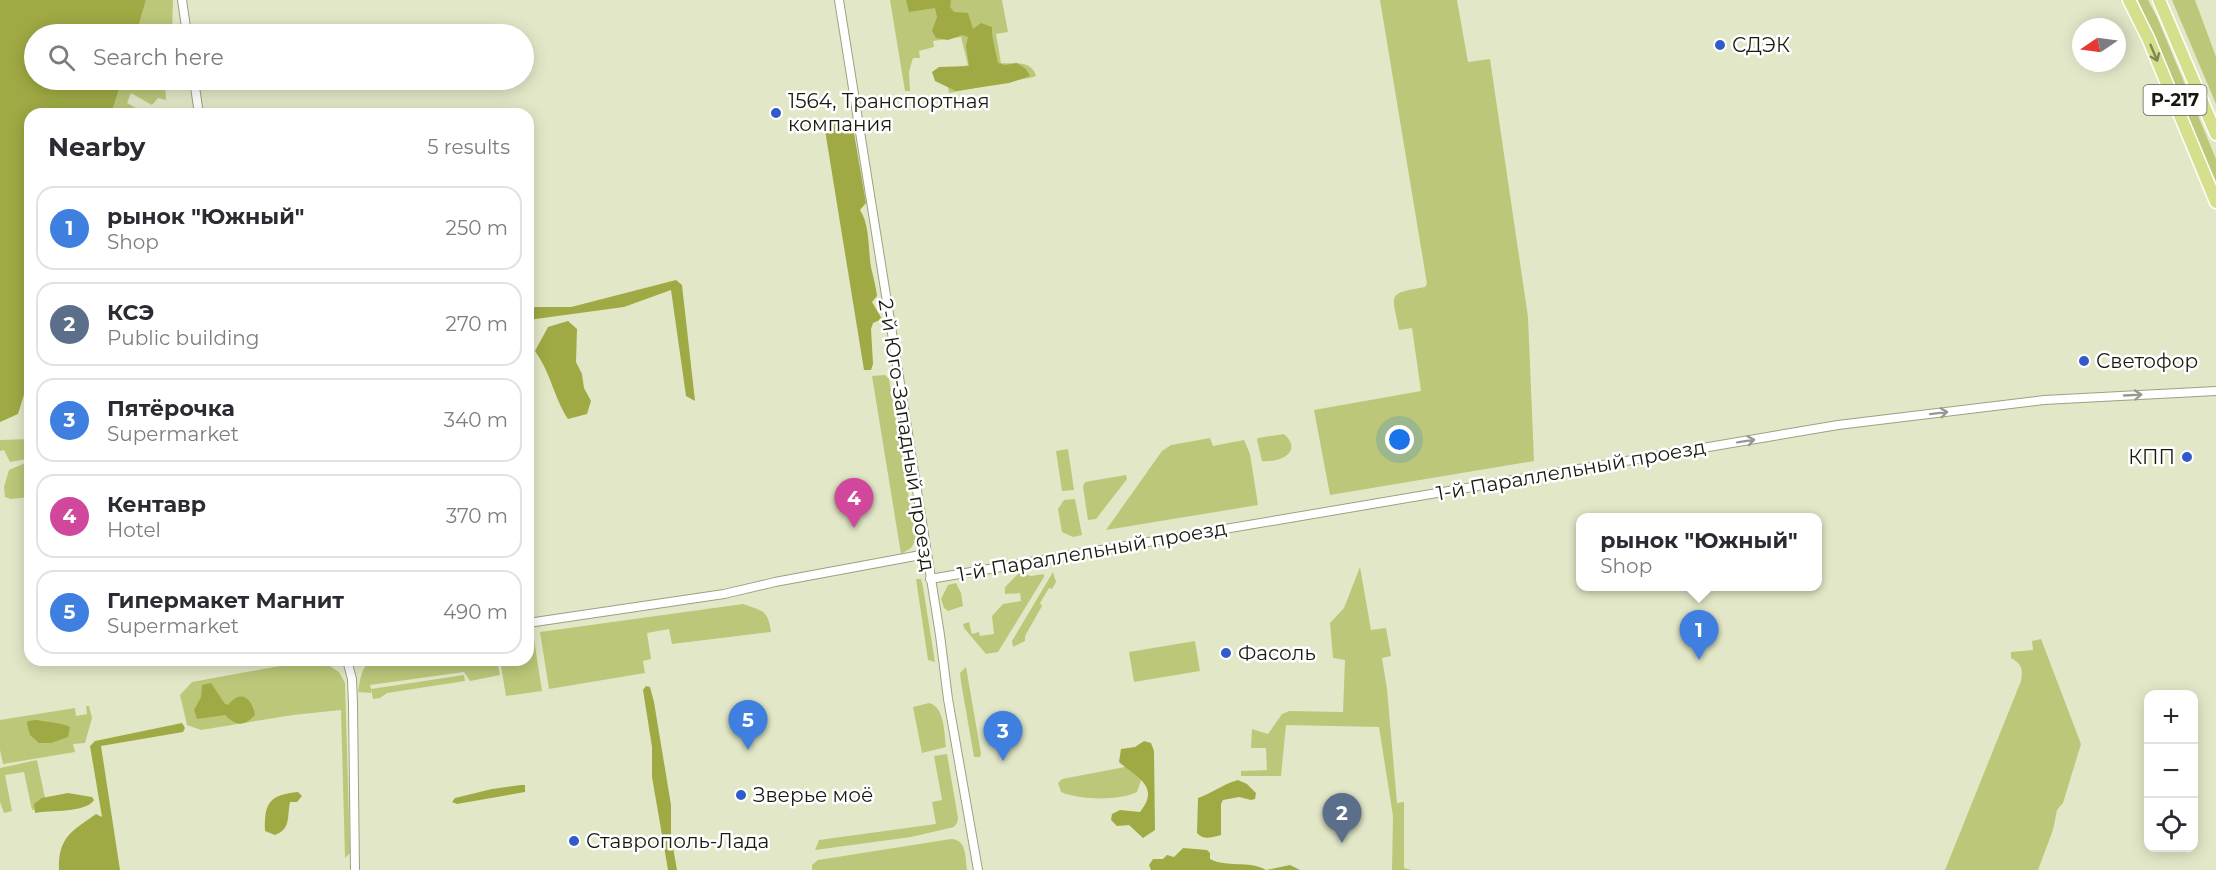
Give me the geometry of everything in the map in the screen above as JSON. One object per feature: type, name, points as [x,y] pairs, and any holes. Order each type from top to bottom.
[{"type":"main road","name":"Р-217","points":[[2129,0],[2164,76],[2216,202]]},
{"type":"main road","name":"Р-217","points":[[2158,0],[2216,134]]},
{"type":"street","points":[[183,0],[187,24]]},
{"type":"street","name":"2-й Юго-Западный проезд","points":[[839,0],[948,699],[978,870]]},
{"type":"street","points":[[195,90],[198,108]]},
{"type":"street","name":"1-й Параллельный проезд","points":[[930,579],[1838,425],[2044,400],[2216,391]]},
{"type":"street","points":[[534,622],[724,594],[775,582],[926,554]]},
{"type":"street","points":[[349,666],[352,679],[353,705],[355,870]]},
{"type":"green space","points":[[0,0],[146,0],[139,24],[24,24],[24,90],[119,90],[113,108],[24,108],[24,394],[18,414],[0,422]]},
{"type":"green space","points":[[146,0],[173,0],[172,24],[139,24]]},
{"type":"green space","points":[[890,0],[1002,0],[1008,32],[996,34],[1001,63],[1026,65],[1036,75],[949,93],[945,70],[968,65],[961,37],[933,41],[934,47],[919,51],[920,58],[913,58],[909,72],[910,91],[905,91]]},
{"type":"green space","points":[[906,0],[951,0],[950,7],[954,12],[968,13],[973,29],[981,23],[992,27],[998,63],[1005,65],[1017,63],[1026,69],[1030,76],[1009,83],[956,91],[935,81],[932,72],[939,67],[969,66],[966,46],[968,37],[962,35],[948,40],[936,38],[932,31],[937,17],[935,8],[909,12]]},
{"type":"green space","points":[[1380,0],[1457,0],[1468,62],[1490,59],[1528,317],[1534,461],[1330,495],[1314,410],[1421,391],[1412,328],[1399,330],[1394,302],[1398,294],[1425,287],[1427,284]]},
{"type":"green space","points":[[2138,0],[2148,0],[2157,17],[2216,159],[2216,182]]},
{"type":"green space","points":[[2172,0],[2195,0],[2216,57],[2216,104]]},
{"type":"green space","points":[[119,90],[166,90],[166,100],[158,98],[152,105],[131,93],[127,103],[136,108],[113,108]]},
{"type":"green space","points":[[829,118],[848,123],[854,133],[866,203],[860,210],[867,230],[871,267],[877,292],[872,302],[882,319],[873,323],[871,329],[873,364],[871,370],[864,370],[824,124]]},
{"type":"green space","points":[[676,280],[682,285],[695,401],[686,396],[671,290],[624,307],[534,319],[534,307],[571,307]]},
{"type":"green space","points":[[568,321],[577,329],[576,362],[582,374],[584,388],[591,401],[587,414],[568,419],[535,351],[548,327]]},
{"type":"green space","points":[[885,375],[889,379],[916,540],[911,548],[901,554],[872,376]]},
{"type":"green space","points":[[1284,434],[1291,446],[1287,455],[1275,460],[1262,461],[1258,438]]},
{"type":"green space","points":[[1210,438],[1213,446],[1244,440],[1250,454],[1258,505],[1106,530],[1162,451],[1171,445]]},
{"type":"green space","points":[[24,439],[24,460],[10,462],[4,450],[0,451],[0,440]]},
{"type":"green space","points":[[1068,449],[1074,490],[1062,491],[1056,451]]},
{"type":"green space","points":[[24,464],[24,498],[5,497],[4,487],[9,470]]},
{"type":"green space","points":[[1126,475],[1127,479],[1096,519],[1088,520],[1083,487],[1085,482]]},
{"type":"green space","points":[[1075,499],[1082,535],[1073,537],[1062,532],[1058,509],[1064,500]]},
{"type":"green space","points":[[1360,567],[1371,630],[1386,628],[1391,656],[1382,658],[1397,803],[1404,802],[1404,868],[1412,870],[1392,870],[1393,816],[1379,727],[1286,725],[1281,776],[1241,776],[1241,771],[1267,770],[1266,748],[1251,748],[1252,729],[1268,734],[1282,714],[1289,711],[1343,712],[1345,660],[1333,658],[1330,623],[1344,608]]},
{"type":"green space","points":[[1053,572],[1056,582],[1052,589],[1049,588],[1040,603],[1042,606],[1025,636],[1025,641],[1013,647],[1012,641]]},
{"type":"green space","points":[[1019,573],[1031,576],[1044,574],[1044,577],[998,652],[986,654],[963,624],[969,622],[972,634],[979,632],[980,636],[994,634],[992,616],[1003,604],[1021,601],[1020,593],[1005,594],[1005,587]]},
{"type":"green space","points":[[916,579],[921,579],[923,587],[935,662],[928,660]]},
{"type":"green space","points":[[956,583],[961,593],[963,606],[948,611],[944,608],[941,599],[948,585]]},
{"type":"green space","points":[[743,604],[766,615],[771,632],[672,644],[669,629],[647,633],[651,659],[643,661],[645,673],[549,689],[540,632]]},
{"type":"green space","points":[[534,639],[542,691],[506,696],[501,666],[534,666]]},
{"type":"green space","points":[[2041,639],[2081,744],[2063,803],[2057,810],[2053,830],[2038,870],[1945,870],[2021,681],[2021,667],[2011,658],[2011,652],[2033,650],[2032,641]]},
{"type":"green space","points":[[1195,641],[1200,671],[1134,682],[1129,652]]},
{"type":"green space","points":[[280,666],[330,666],[339,672],[345,683],[350,853],[345,858],[341,710],[293,715],[201,730],[187,725],[180,695],[192,682]]},
{"type":"green space","points":[[366,666],[498,666],[500,675],[470,681],[464,672],[370,685],[371,693],[358,692]]},
{"type":"green space","points":[[966,667],[980,757],[974,757],[961,682],[960,673]]},
{"type":"green space","points":[[464,675],[465,681],[387,693],[380,698],[373,699],[371,689]]},
{"type":"green space","points":[[211,683],[225,704],[228,705],[242,696],[249,700],[255,715],[247,722],[240,724],[225,715],[197,719],[194,710],[201,697],[202,685]]},
{"type":"green space","points":[[646,686],[650,687],[654,702],[671,805],[671,836],[677,870],[668,870],[652,777],[652,747],[643,690]]},
{"type":"green space","points":[[929,703],[934,705],[941,715],[946,747],[922,753],[913,707]]},
{"type":"green space","points":[[86,706],[89,706],[92,718],[85,743],[73,744],[75,752],[3,764],[0,750],[0,720],[75,708],[76,716],[87,714]]},
{"type":"green space","points":[[37,720],[70,727],[68,737],[51,743],[39,743],[30,735],[27,724],[28,721]]},
{"type":"green space","points":[[182,723],[185,728],[183,732],[101,746],[120,870],[59,870],[61,850],[68,836],[96,814],[102,817],[90,746],[95,741]]},
{"type":"green space","points":[[1144,741],[1151,743],[1154,751],[1155,830],[1143,838],[1129,825],[1117,826],[1111,820],[1112,814],[1120,810],[1140,812],[1146,803],[1148,795],[1144,783],[1119,762],[1121,749],[1135,747]]},
{"type":"green space","points":[[947,754],[958,818],[954,827],[911,837],[815,850],[819,840],[936,824],[932,802],[942,800],[934,756]]},
{"type":"green space","points":[[37,760],[47,807],[32,810],[24,772],[5,775],[12,811],[4,813],[0,802],[0,768]]},
{"type":"green space","points":[[1130,766],[1143,775],[1137,792],[1130,795],[1110,798],[1078,797],[1061,792],[1058,783],[1062,779]]},
{"type":"green space","points":[[1238,780],[1247,784],[1256,793],[1255,799],[1239,797],[1223,800],[1221,835],[1202,837],[1197,833],[1198,798]]},
{"type":"green space","points":[[525,785],[525,792],[457,804],[452,802],[455,798]]},
{"type":"green space","points":[[298,792],[302,796],[297,802],[290,802],[284,829],[275,835],[265,831],[266,813],[271,802],[281,795]]},
{"type":"green space","points":[[68,793],[92,797],[94,800],[76,809],[35,813],[34,804],[42,798]]},
{"type":"green space","points":[[951,839],[960,842],[963,846],[967,870],[812,870],[812,865],[818,860]]},
{"type":"green space","points":[[1183,848],[1207,850],[1210,853],[1210,859],[1217,862],[1252,865],[1266,870],[1151,870],[1149,865],[1153,859],[1163,859],[1167,855],[1174,857]]},
{"type":"green space","points":[[1290,865],[1300,870],[1266,870]]},
{"type":"place","name":"СДЭК","points":[[1720,45]]},
{"type":"place","name":"1564, Транспортная компания","points":[[776,113]]},
{"type":"place","name":"Светофор","points":[[2084,361]]},
{"type":"place","name":"КПП","points":[[2187,457]]},
{"type":"place","name":"Кентавр","points":[[854,528]]},
{"type":"place","name":"Фасоль","points":[[1226,653]]},
{"type":"place","name":"рынок \"Южный\"","points":[[1699,660]]},
{"type":"place","name":"Гипермакет Магнит","points":[[748,750]]},
{"type":"place","name":"Пятёрочка","points":[[1003,761]]},
{"type":"place","name":"Зверье моё","points":[[741,795]]},
{"type":"place","name":"Ставрополь-Лада","points":[[574,841]]},
{"type":"place","name":"КСЭ","points":[[1342,843]]}]
